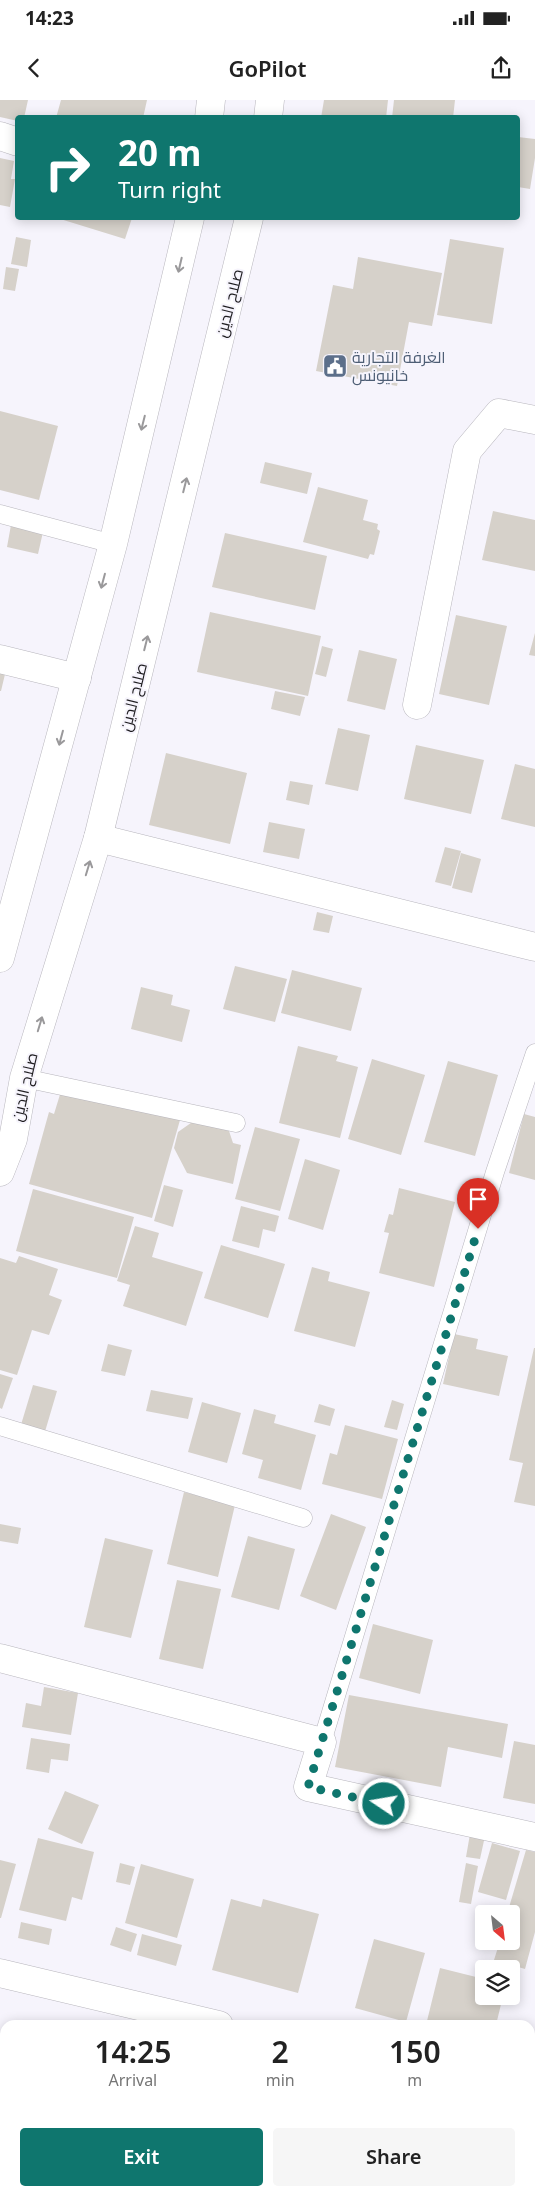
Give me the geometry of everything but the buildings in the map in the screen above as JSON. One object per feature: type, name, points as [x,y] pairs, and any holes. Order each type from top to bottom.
[{"type":"main road","points":[[209,115],[211,100]]},
{"type":"main road","points":[[268,115],[270,100]]},
{"type":"main road","points":[[0,136],[15,141]]},
{"type":"main road","points":[[0,958],[113,544],[190,220]]},
{"type":"main road","name":"صلاح الدين","points":[[0,1172],[13,1139],[24,1078],[98,838],[250,220]]},
{"type":"main road","points":[[417,705],[467,451],[500,413],[535,420]]},
{"type":"main road","points":[[0,659],[77,678]]},
{"type":"main road","points":[[98,838],[535,947]]},
{"type":"main road","points":[[0,1114],[13,1139]]},
{"type":"main road","points":[[0,1658],[322,1742],[308,1787],[535,1837]]},
{"type":"main road","points":[[0,1973],[198,2020]]},
{"type":"lane","points":[[0,514],[113,544]]},
{"type":"lane","points":[[322,1742],[495,1172],[535,1053]]},
{"type":"lane","points":[[24,1078],[236,1123]]},
{"type":"lane","points":[[0,1426],[303,1518]]},
{"type":"place","name":"الغرفة التجارية خانيونس","points":[[335,366]]},
{"type":"route","points":[[384,1804],[308,1787],[478,1229]]}]
